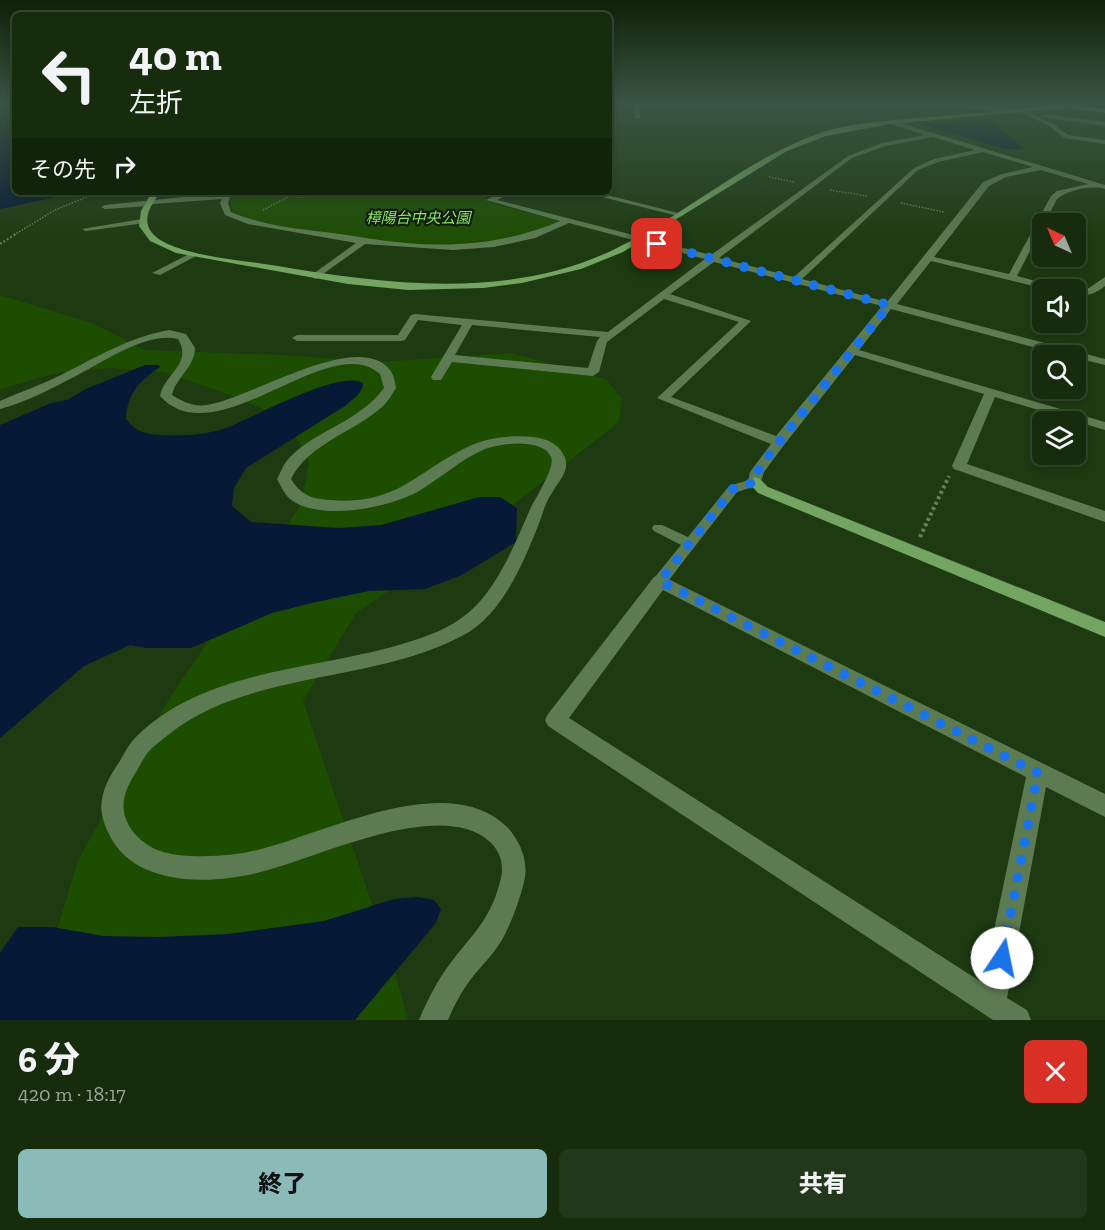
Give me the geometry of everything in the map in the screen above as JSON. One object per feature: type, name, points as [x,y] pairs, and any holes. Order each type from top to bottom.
[{"type":"street","points":[[154,195],[142,221],[145,229],[162,245],[194,255],[316,276],[408,287],[483,285],[532,278],[578,267],[602,258],[639,239],[747,172],[786,151]]},
{"type":"street","points":[[447,358],[593,372],[602,341],[609,335],[850,157],[865,151]]},
{"type":"street","points":[[796,280],[916,169],[948,157],[980,151]]},
{"type":"street","points":[[985,151],[1105,188]]},
{"type":"street","points":[[1040,168],[994,179],[986,184],[896,300],[889,305],[779,442],[757,472],[755,482],[763,490],[1105,630]]},
{"type":"street","points":[[1012,277],[1054,198],[1060,193],[1095,184]]},
{"type":"street","points":[[105,207],[218,195]]},
{"type":"street","points":[[227,195],[224,203],[228,213],[248,222],[417,247],[467,247],[500,243],[551,230],[567,221]]},
{"type":"street","points":[[502,195],[490,200],[1105,362]]},
{"type":"street","points":[[599,195],[678,214]]},
{"type":"street","points":[[86,229],[142,221]]},
{"type":"street","points":[[316,276],[365,240]]},
{"type":"street","points":[[157,273],[194,255]]},
{"type":"street","points":[[929,258],[1032,282]]},
{"type":"street","points":[[1086,291],[1104,284],[1105,280]]},
{"type":"street","points":[[663,296],[746,321],[663,398],[779,442]]},
{"type":"street","points":[[297,338],[401,338],[415,317],[609,335]]},
{"type":"street","points":[[437,377],[469,322]]},
{"type":"street","points":[[0,405],[62,379],[140,339],[171,334],[185,340],[189,346],[189,355],[185,364],[166,387],[166,396],[182,408],[195,411],[228,405],[313,369],[340,361],[366,361],[387,373],[391,381],[390,389],[383,400],[367,413],[300,456],[286,473],[284,482],[287,489],[297,497],[313,503],[352,506],[400,494],[432,477],[476,448],[488,444],[532,441],[544,444],[554,451],[560,460],[560,471],[544,491],[535,518],[492,600],[481,613],[460,629],[398,652],[257,684],[189,709],[159,728],[138,746],[125,765],[114,792],[111,815],[125,842],[144,858],[171,866],[213,870],[261,861],[385,822],[456,813],[478,818],[496,831],[511,849],[513,874],[495,928],[455,978],[433,1020]]},
{"type":"street","points":[[852,351],[1105,426]]},
{"type":"street","points":[[991,392],[959,466],[1105,517]]},
{"type":"street","points":[[1017,1020],[555,720],[660,581],[1105,806]]},
{"type":"street","points":[[992,1004],[1038,773]]},
{"type":"lane","points":[[660,581],[733,489],[755,482]]},
{"type":"lane","points":[[658,528],[690,543]]},
{"type":"path","points":[[747,172],[962,216]]},
{"type":"path","points":[[0,244],[55,210],[92,195]]},
{"type":"path","points":[[286,195],[310,195]]},
{"type":"path","points":[[261,211],[290,196]]},
{"type":"path","points":[[913,551],[952,470],[959,466]]},
{"type":"green space","name":"樟陽台中央公園","points":[[232,195],[481,195],[492,203],[557,222],[521,235],[484,243],[407,244],[368,240],[254,221],[233,211],[230,204]]},
{"type":"green space","points":[[0,295],[92,323],[145,350],[283,355],[379,362],[511,353],[606,379],[622,399],[619,422],[492,521],[356,613],[303,701],[394,969],[408,1020],[30,1020],[78,860],[169,699],[301,504],[309,462],[299,441],[269,412],[233,396],[163,372],[111,368],[56,373],[0,389]]},
{"type":"water","points":[[0,151],[12,151],[12,195],[58,195],[56,197],[0,209]]},
{"type":"water","points":[[145,365],[160,367],[136,388],[129,402],[126,419],[138,430],[157,435],[211,432],[239,423],[316,388],[351,381],[363,383],[359,393],[345,406],[246,468],[234,488],[232,506],[251,522],[339,528],[381,525],[479,497],[500,497],[517,508],[516,542],[462,575],[425,589],[369,591],[272,613],[191,648],[147,648],[130,645],[84,666],[0,738],[0,425],[51,403],[67,400],[86,389]]},
{"type":"water","points":[[418,897],[434,900],[441,909],[436,923],[355,1020],[0,1020],[0,953],[18,927],[53,927],[103,936],[158,937],[228,934],[324,921],[394,899]]},
{"type":"route","points":[[657,244],[889,305],[779,442],[757,472],[755,482],[733,489],[660,581],[1038,773],[1002,958]]}]
